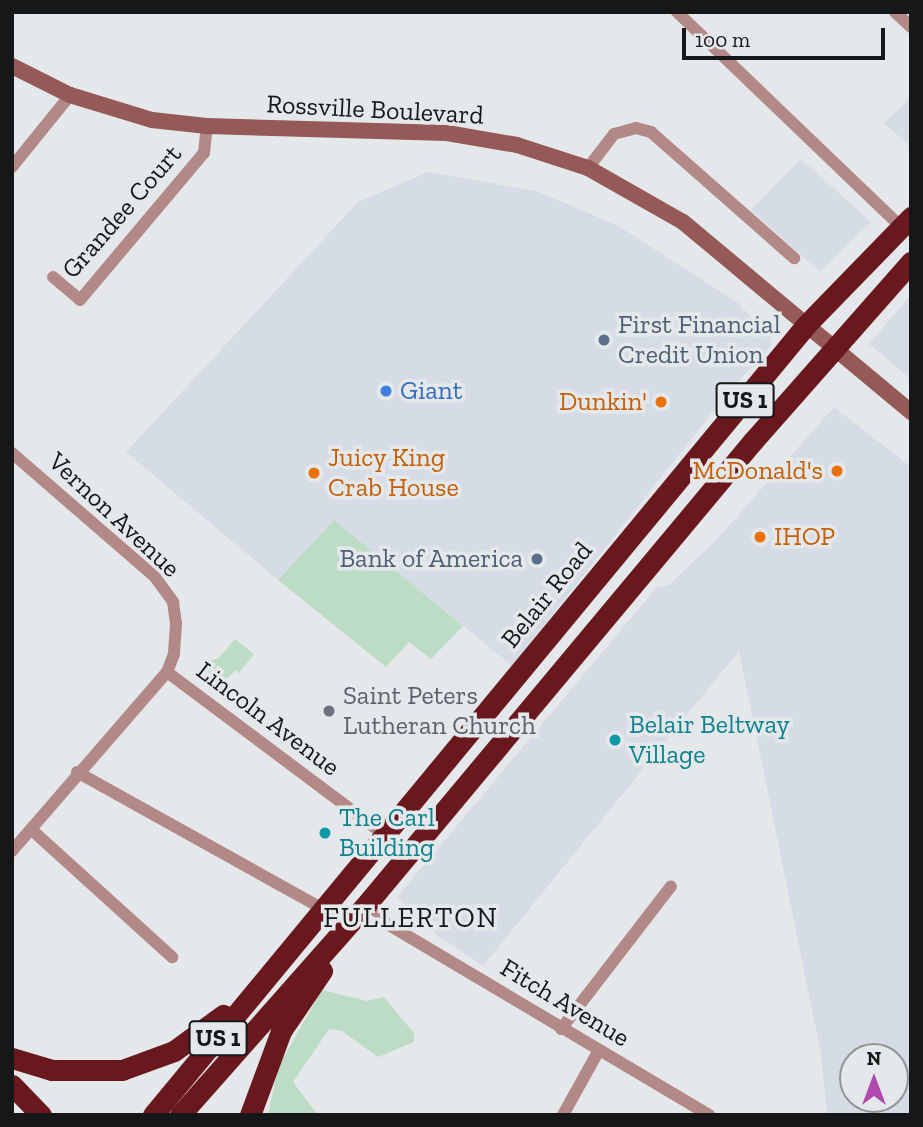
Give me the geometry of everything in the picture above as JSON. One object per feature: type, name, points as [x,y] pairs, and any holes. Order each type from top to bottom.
[{"type":"highway","name":"Belair Road","points":[[153,1115],[806,325],[905,221]]},
{"type":"highway","name":"US 1","points":[[180,1115],[370,900],[911,262]]},
{"type":"highway","points":[[250,1115],[281,1031],[370,900]]},
{"type":"highway","points":[[12,1058],[75,1072],[122,1070],[147,1063],[201,1034],[282,962]]},
{"type":"highway","points":[[12,1086],[41,1115]]},
{"type":"main road","name":"Rossville Boulevard","points":[[12,66],[71,95],[152,120],[207,126],[447,133],[517,145],[588,168],[683,222],[911,412]]},
{"type":"street","points":[[677,12],[905,221]]},
{"type":"street","points":[[895,12],[911,27]]},
{"type":"street","points":[[12,167],[71,95]]},
{"type":"street","name":"Grandee Court","points":[[53,277],[80,300],[204,153],[207,126]]},
{"type":"street","points":[[588,168],[614,134],[636,128],[651,132],[794,258]]},
{"type":"street","name":"Vernon Avenue","points":[[12,453],[165,589],[176,624],[174,654],[167,672],[77,772],[33,831],[12,851]]},
{"type":"street","name":"Lincoln Avenue","points":[[167,672],[409,853]]},
{"type":"street","points":[[77,772],[325,909]]},
{"type":"street","points":[[33,831],[172,957]]},
{"type":"street","points":[[561,1029],[671,886]]},
{"type":"street","name":"Fitch Avenue","points":[[370,900],[384,922],[709,1115]]},
{"type":"street","points":[[563,1115],[599,1050]]},
{"type":"shaded area","points":[[911,97],[911,147],[884,123]]},
{"type":"shaded area","points":[[801,159],[871,222],[820,272],[751,210]]},
{"type":"shaded area","points":[[428,172],[536,191],[617,225],[738,303],[771,339],[770,347],[730,390],[512,666],[334,520],[278,580],[126,452],[358,202]]},
{"type":"shaded area","points":[[911,295],[911,379],[869,344]]},
{"type":"shaded area","points":[[834,407],[911,467],[911,1115],[827,1115],[821,1054],[739,651],[483,966],[437,935],[397,897],[657,587],[669,585],[718,538]]},
{"type":"green space","points":[[334,520],[463,626],[431,659],[409,642],[386,667],[278,580]]},
{"type":"green space","points":[[235,639],[254,654],[239,673],[236,670],[217,688],[200,674],[202,668],[206,661],[218,659]]},
{"type":"green space","points":[[322,990],[367,1001],[384,997],[414,1033],[414,1042],[378,1057],[342,1031],[329,1029],[293,1082],[318,1115],[268,1115],[278,1067]]},
{"type":"place","name":"First Financial Credit Union","points":[[604,340]]},
{"type":"place","name":"Giant","points":[[386,391]]},
{"type":"place","name":"Dunkin'","points":[[661,402]]},
{"type":"place","name":"McDonald's","points":[[837,471]]},
{"type":"place","name":"Juicy King Crab House","points":[[314,473]]},
{"type":"place","name":"IHOP","points":[[760,537]]},
{"type":"place","name":"Bank of America","points":[[537,559]]},
{"type":"place","name":"Saint Peters Lutheran Church","points":[[329,711]]},
{"type":"place","name":"Belair Beltway Village","points":[[615,740]]},
{"type":"place","name":"The Carl Building","points":[[325,833]]},
{"type":"district","name":"FULLERTON","points":[[411,918]]}]
